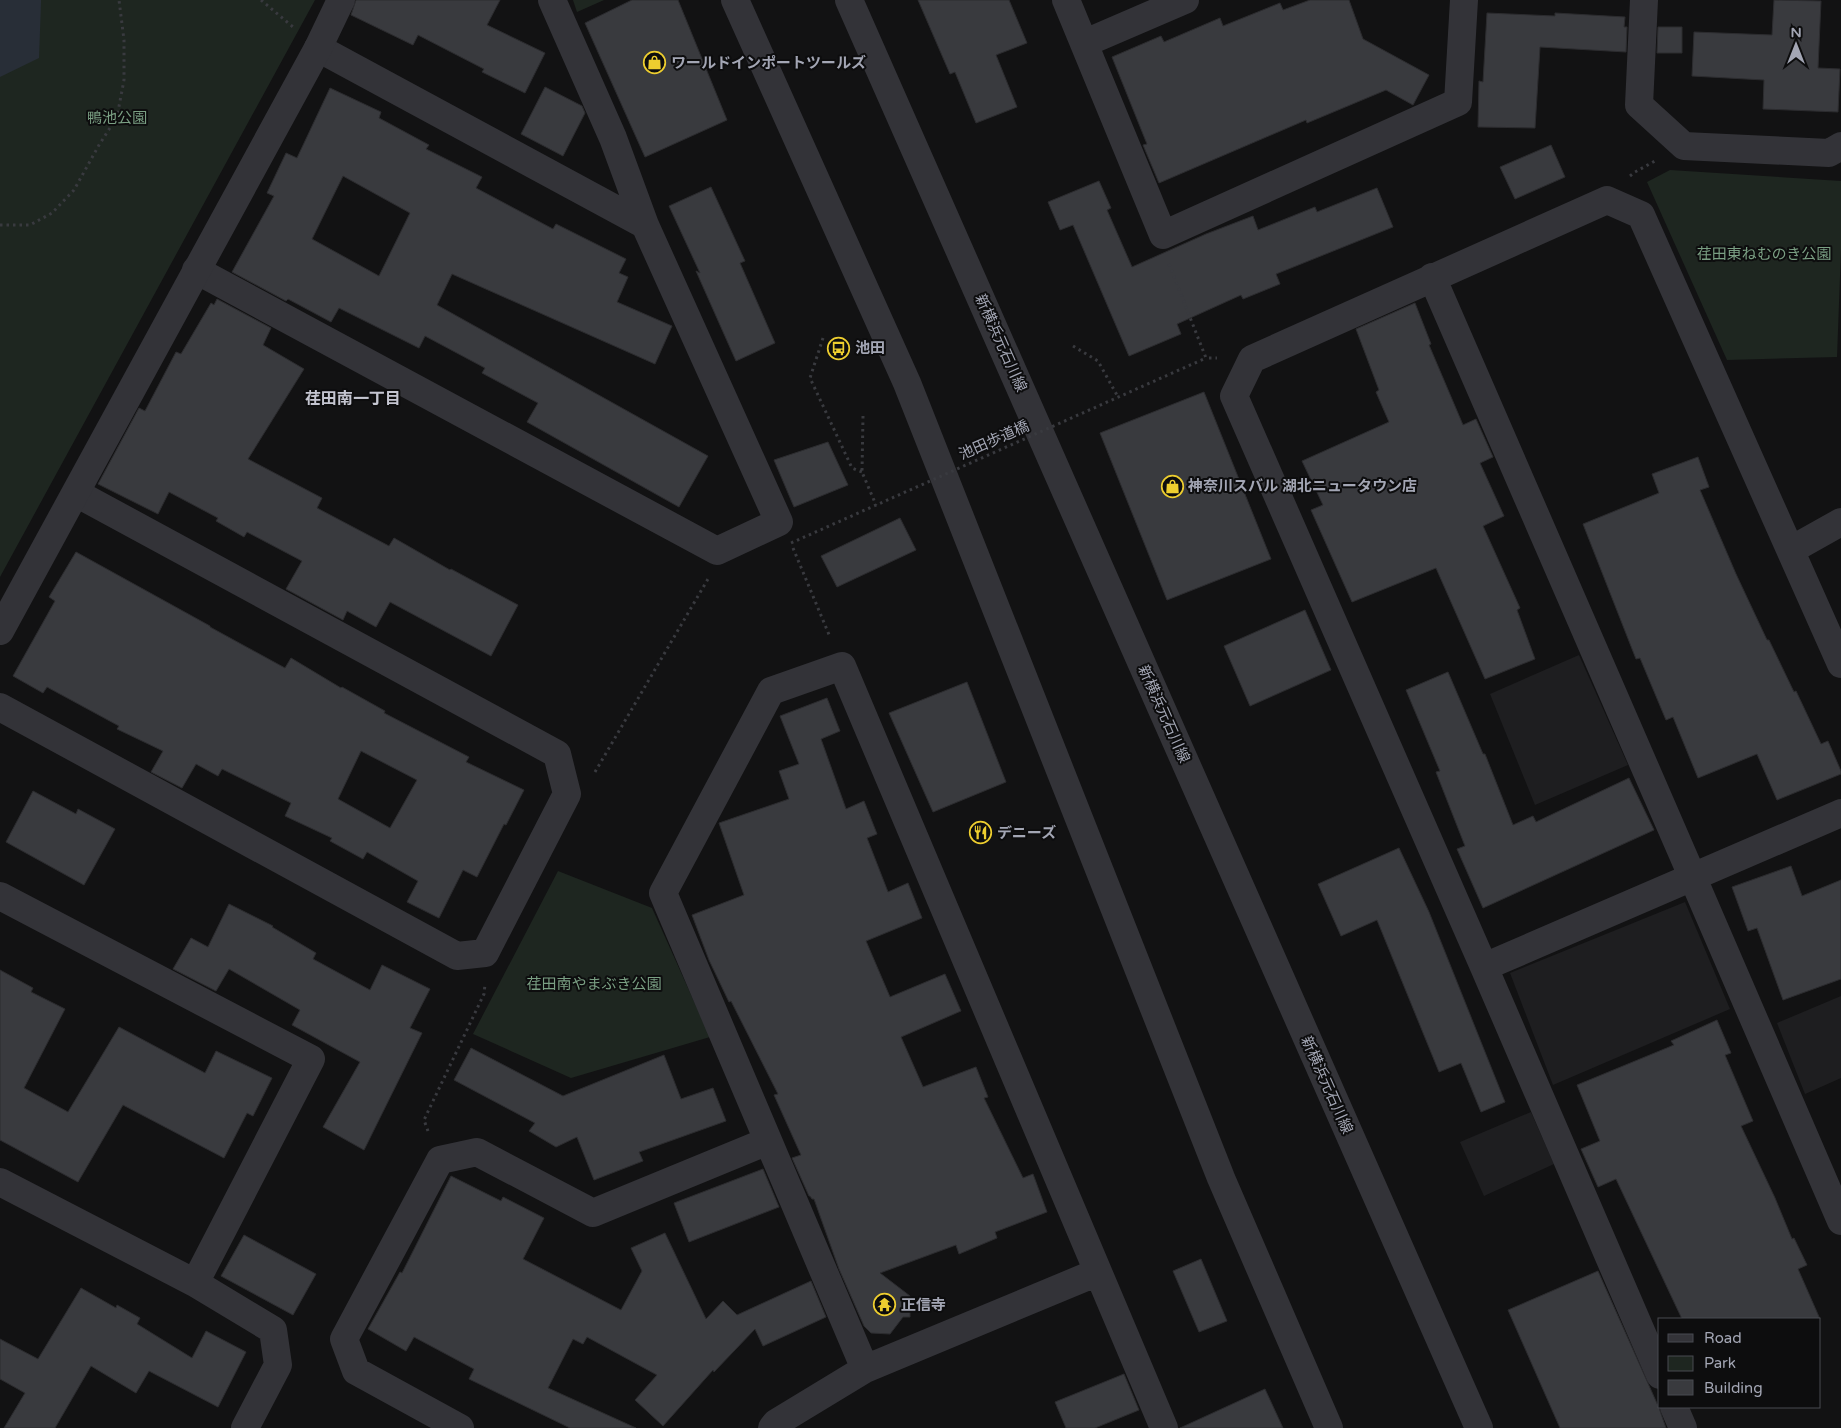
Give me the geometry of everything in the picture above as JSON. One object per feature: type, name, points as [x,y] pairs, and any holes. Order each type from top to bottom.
[{"type":"street","points":[[0,631],[318,48],[341,0]]},
{"type":"street","points":[[196,270],[717,551],[780,522],[645,225],[612,138],[552,0]]},
{"type":"street","points":[[734,0],[907,383],[1221,1178],[1329,1428]]},
{"type":"street","name":"新横浜元石川線","points":[[849,0],[1479,1428]]},
{"type":"street","points":[[1066,0],[1163,235],[1458,102],[1464,0]]},
{"type":"street","points":[[1085,43],[1185,0]]},
{"type":"street","points":[[1644,0],[1639,105],[1684,146],[1829,152],[1841,146]]},
{"type":"street","points":[[318,48],[645,225]]},
{"type":"street","points":[[1658,1370],[1234,396],[1252,359],[1432,277],[1607,200],[1642,215],[1841,664]]},
{"type":"street","points":[[1432,277],[1841,1221]]},
{"type":"street","points":[[0,706],[457,956],[485,953],[567,794],[557,754],[76,493]]},
{"type":"street","points":[[1791,550],[1841,522]]},
{"type":"street","points":[[865,1369],[663,893],[771,691],[842,666],[1164,1428]]},
{"type":"street","points":[[1484,967],[1841,813]]},
{"type":"street","points":[[0,896],[311,1059],[195,1283]]},
{"type":"street","points":[[460,1428],[356,1371],[344,1339],[440,1160],[477,1152],[593,1213],[768,1141]]},
{"type":"street","points":[[0,1182],[195,1283],[273,1330],[278,1365],[245,1428]]},
{"type":"street","points":[[772,1428],[776,1423],[865,1369],[1098,1272]]},
{"type":"street","points":[[1674,1408],[1683,1428]]},
{"type":"path","points":[[0,225],[30,225],[52,214],[74,190],[117,117],[124,80],[124,40],[119,0]]},
{"type":"path","points":[[261,0],[318,48]]},
{"type":"path","points":[[1607,200],[1634,172],[1684,146]]},
{"type":"path","name":"池田歩道橋","points":[[782,547],[1206,358],[1163,249],[1163,235]]},
{"type":"path","points":[[823,338],[810,378],[852,468],[862,472]]},
{"type":"path","points":[[1073,346],[1098,361],[1118,398]]},
{"type":"path","points":[[863,416],[862,472],[876,505]]},
{"type":"path","points":[[791,543],[842,666]]},
{"type":"path","points":[[567,794],[594,775],[710,577]]},
{"type":"path","points":[[440,1160],[424,1120],[484,994],[485,953]]},
{"type":"shaded area","points":[[0,0],[41,0],[39,58],[0,77]]},
{"type":"shaded area","points":[[1579,655],[1628,765],[1535,805],[1490,694]]},
{"type":"shaded area","points":[[1685,902],[1730,1009],[1553,1085],[1510,973]]},
{"type":"shaded area","points":[[1841,996],[1841,1078],[1805,1094],[1777,1023]]},
{"type":"shaded area","points":[[1531,1112],[1554,1164],[1484,1196],[1460,1142]]},
{"type":"green space","name":"鴨池公園","points":[[0,0],[315,0],[0,577]]},
{"type":"green space","points":[[573,0],[604,0],[577,12]]},
{"type":"green space","name":"荏田東ねむのき公園","points":[[1670,170],[1841,181],[1841,249],[1837,357],[1727,360],[1647,182]]},
{"type":"green space","name":"荏田南やまぶき公園","points":[[558,871],[652,908],[710,1037],[571,1078],[473,1034]]},
{"type":"building","points":[[356,0],[500,0],[487,25],[545,53],[525,93],[482,72],[484,69],[418,35],[413,45],[351,15]]},
{"type":"building","points":[[632,0],[678,0],[727,120],[645,157],[585,23]]},
{"type":"building","points":[[918,0],[1009,0],[1027,43],[996,55],[1017,107],[976,123],[955,72],[950,74]]},
{"type":"building","points":[[1310,0],[1349,0],[1363,39],[1429,75],[1413,105],[1386,90],[1307,123],[1306,120],[1159,183],[1143,145],[1147,144],[1112,57],[1161,36],[1164,42],[1220,18],[1223,26],[1280,3],[1283,10]]},
{"type":"building","points":[[1774,0],[1821,1],[1818,68],[1840,69],[1838,112],[1763,109],[1764,80],[1692,76],[1694,32],[1772,35]]},
{"type":"building","points":[[1487,13],[1555,16],[1555,13],[1625,17],[1624,27],[1627,27],[1626,52],[1540,47],[1535,128],[1478,127],[1479,81],[1483,82]]},
{"type":"building","points":[[1658,27],[1682,27],[1682,53],[1657,53]]},
{"type":"building","points":[[545,87],[582,106],[585,113],[563,156],[521,134]]},
{"type":"building","points":[[330,88],[381,112],[379,118],[429,145],[426,149],[482,177],[476,188],[553,229],[556,224],[626,259],[619,273],[628,277],[617,302],[672,326],[655,364],[452,274],[437,305],[708,456],[679,507],[527,422],[538,403],[482,373],[485,368],[425,336],[419,348],[339,308],[331,322],[288,299],[286,301],[232,272],[274,196],[267,193],[286,153],[297,158]],"holes":[[[343,176],[410,213],[379,276],[312,239]]]},
{"type":"building","points":[[1551,145],[1565,177],[1515,199],[1500,167]]},
{"type":"building","points":[[1099,181],[1111,208],[1107,210],[1132,267],[1206,234],[1253,216],[1258,230],[1315,207],[1317,212],[1377,188],[1393,227],[1276,274],[1280,284],[1243,299],[1241,295],[1177,324],[1181,334],[1129,356],[1073,225],[1060,230],[1048,202]]},
{"type":"building","points":[[711,187],[745,261],[740,263],[775,343],[736,361],[696,271],[700,273],[669,206]]},
{"type":"building","points":[[217,299],[271,328],[263,345],[304,369],[248,459],[322,498],[317,508],[389,546],[394,538],[450,570],[518,605],[491,656],[390,602],[376,627],[347,611],[343,620],[286,589],[302,561],[247,532],[244,537],[216,521],[218,518],[169,492],[158,514],[98,484],[139,408],[145,411],[176,352],[181,354],[211,303],[214,305]]},
{"type":"building","points":[[1415,303],[1431,344],[1429,345],[1463,425],[1476,419],[1493,457],[1480,463],[1504,516],[1483,526],[1520,608],[1517,610],[1535,659],[1485,679],[1436,568],[1352,602],[1311,510],[1323,505],[1302,461],[1389,422],[1376,392],[1379,390],[1356,329]]},
{"type":"building","points":[[1204,392],[1271,559],[1167,600],[1100,433]]},
{"type":"building","points":[[828,442],[848,485],[794,507],[774,460]]},
{"type":"building","points":[[1698,457],[1709,487],[1700,490],[1736,574],[1767,640],[1769,640],[1794,692],[1796,691],[1821,744],[1828,741],[1841,771],[1841,774],[1777,800],[1757,754],[1698,778],[1673,717],[1666,720],[1640,658],[1636,659],[1583,524],[1659,493],[1652,474]]},
{"type":"building","points":[[900,518],[916,550],[837,587],[821,556]]},
{"type":"building","points":[[76,552],[285,668],[291,658],[341,688],[385,711],[384,713],[469,757],[466,762],[524,790],[477,877],[463,870],[439,918],[407,902],[418,881],[367,852],[363,859],[330,841],[332,838],[285,816],[291,803],[222,769],[218,776],[196,764],[182,788],[151,772],[163,751],[117,729],[119,726],[47,687],[43,693],[13,676],[55,601],[49,597]],"holes":[[[361,751],[417,780],[390,828],[338,799]]]},
{"type":"building","points":[[1305,610],[1331,670],[1250,706],[1224,646]]},
{"type":"building","points":[[1448,672],[1483,754],[1485,754],[1513,825],[1533,816],[1536,822],[1629,778],[1654,830],[1483,908],[1457,849],[1465,846],[1436,772],[1440,771],[1406,690]]},
{"type":"building","points":[[967,682],[1006,782],[933,812],[889,713]]},
{"type":"building","points":[[827,698],[840,731],[821,739],[846,809],[864,801],[877,834],[867,838],[888,892],[908,883],[922,918],[866,941],[890,997],[945,974],[961,1011],[901,1037],[923,1087],[976,1067],[988,1097],[984,1098],[1023,1178],[1033,1174],[1047,1212],[995,1232],[997,1238],[959,1254],[956,1245],[880,1273],[910,1296],[910,1317],[903,1317],[890,1334],[871,1333],[864,1326],[839,1269],[814,1199],[809,1196],[792,1158],[801,1155],[774,1095],[778,1094],[731,1001],[729,1002],[709,960],[692,915],[744,895],[719,823],[789,799],[779,771],[799,764],[780,716]]},
{"type":"building","points":[[33,791],[76,814],[78,809],[115,829],[84,885],[6,842]]},
{"type":"building","points":[[1399,848],[1429,912],[1505,1102],[1481,1112],[1461,1063],[1439,1072],[1377,920],[1341,936],[1318,884]]},
{"type":"building","points":[[1791,866],[1802,896],[1841,880],[1841,979],[1783,1000],[1757,928],[1748,931],[1732,887]]},
{"type":"building","points":[[229,904],[273,926],[316,953],[313,959],[370,990],[382,965],[430,989],[410,1028],[422,1033],[364,1150],[323,1127],[360,1062],[292,1025],[300,1010],[229,969],[216,991],[173,969],[191,938],[208,947]]},
{"type":"building","points":[[0,970],[33,988],[31,992],[65,1009],[24,1088],[68,1112],[119,1027],[205,1073],[216,1051],[272,1078],[253,1116],[247,1113],[224,1158],[123,1105],[78,1182],[0,1140]]},
{"type":"building","points":[[1717,1020],[1731,1053],[1725,1055],[1753,1121],[1741,1126],[1792,1239],[1794,1238],[1807,1265],[1798,1269],[1820,1318],[1682,1318],[1616,1179],[1598,1187],[1581,1149],[1600,1141],[1577,1085],[1674,1045],[1671,1041]]},
{"type":"building","points":[[471,1048],[563,1096],[664,1055],[681,1099],[713,1088],[726,1121],[639,1152],[643,1161],[594,1180],[577,1137],[556,1147],[529,1131],[535,1123],[454,1080]]},
{"type":"building","points":[[763,1169],[779,1207],[689,1242],[674,1203]]},
{"type":"building","points":[[451,1176],[501,1201],[503,1197],[544,1218],[523,1259],[621,1310],[642,1271],[631,1248],[665,1233],[706,1319],[723,1301],[737,1315],[811,1281],[826,1317],[763,1346],[755,1329],[714,1372],[713,1370],[663,1426],[635,1400],[657,1375],[587,1337],[583,1344],[573,1339],[548,1388],[636,1428],[570,1428],[469,1379],[474,1369],[414,1337],[406,1351],[368,1329],[400,1272],[402,1273]]},
{"type":"building","points":[[244,1235],[316,1274],[293,1315],[221,1276]]},
{"type":"building","points":[[1201,1259],[1227,1321],[1199,1332],[1173,1271]]},
{"type":"building","points":[[1598,1271],[1659,1408],[1666,1428],[1560,1428],[1508,1310]]},
{"type":"building","points":[[81,1288],[116,1308],[117,1305],[140,1318],[137,1324],[192,1358],[206,1331],[246,1352],[218,1407],[149,1371],[136,1393],[91,1366],[55,1428],[4,1428],[25,1393],[0,1379],[0,1339],[38,1359]]},
{"type":"building","points":[[1124,1374],[1139,1410],[1095,1428],[1066,1428],[1055,1402]]},
{"type":"building","points":[[1265,1389],[1283,1428],[1180,1428]]},
{"type":"place","name":"ワールドインポートツールズ","points":[[655,63]]},
{"type":"place","name":"池田","points":[[839,348]]},
{"type":"place","name":"神奈川スバル 湖北ニュータウン店","points":[[1172,486]]},
{"type":"place","name":"デニーズ","points":[[981,833]]},
{"type":"place","name":"正信寺","points":[[885,1305]]},
{"type":"district","name":"荏田南一丁目","points":[[353,399]]}]
